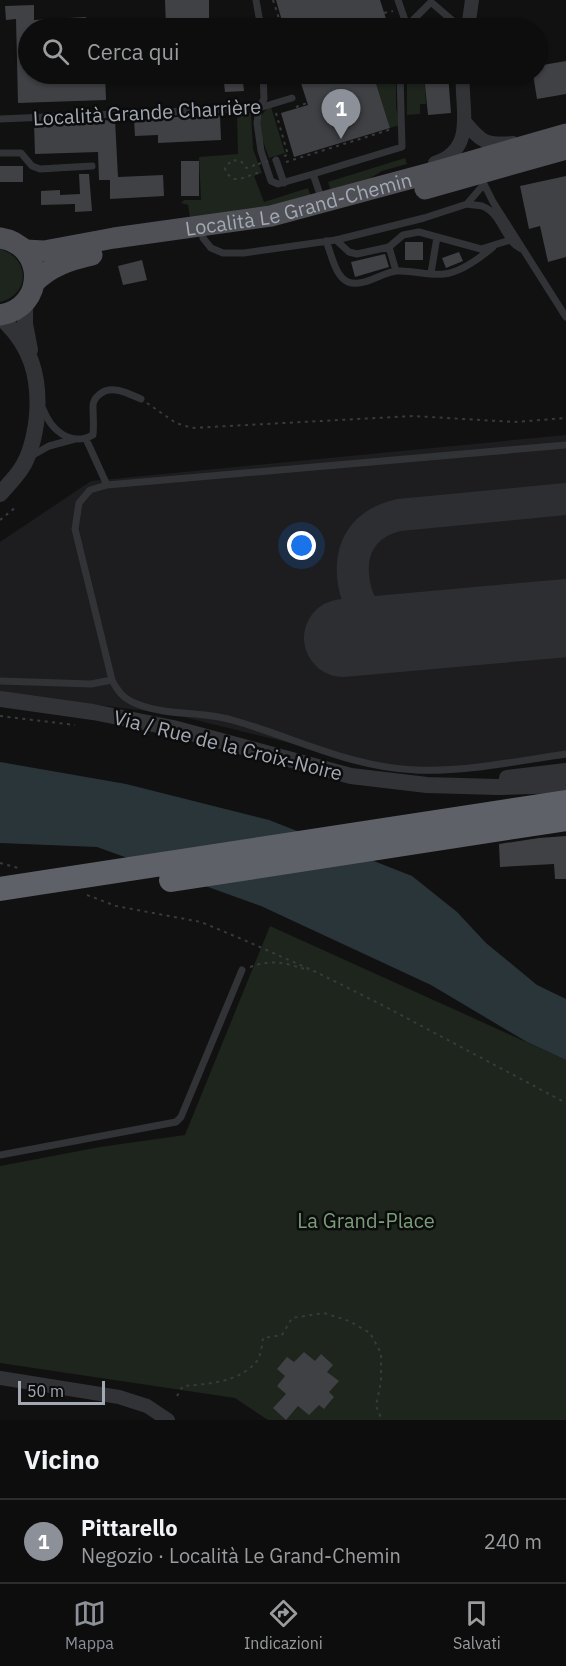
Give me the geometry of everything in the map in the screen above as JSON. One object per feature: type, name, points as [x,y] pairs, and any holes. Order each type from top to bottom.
[{"type":"highway","points":[[0,890],[566,802]]},
{"type":"highway","points":[[0,906],[566,819]]},
{"type":"main road","name":"Località Le Grand-Chemin","points":[[25,250],[44,251],[114,238],[271,216],[566,134]]},
{"type":"main road","name":"Località Le Grand-Chemin","points":[[25,303],[34,283],[43,274],[54,267],[83,257],[147,245],[272,230],[483,179],[566,149]]},
{"type":"main road","points":[[1,237],[25,250],[33,265],[34,283]]},
{"type":"main road","points":[[0,316],[14,311],[25,303]]},
{"type":"street","points":[[469,18],[472,0]]},
{"type":"street","points":[[373,189],[386,179],[450,157],[459,146],[465,122],[463,84]]},
{"type":"street","points":[[465,122],[478,138],[488,142],[498,144],[542,140]]},
{"type":"street","points":[[0,494],[22,467],[32,444],[38,398],[37,379],[31,360],[25,324],[25,303]]},
{"type":"street","points":[[0,316],[12,329],[31,360]]},
{"type":"street","name":"Via / Rue de la Croix-Noire","points":[[0,699],[62,706],[173,728],[351,776],[417,784],[497,788],[566,785]]},
{"type":"street","name":"Via / Rue de la Croix-Noire","points":[[456,786],[566,771]]},
{"type":"street","points":[[0,1378],[118,1397],[147,1406],[168,1420]]},
{"type":"lane","points":[[256,0],[259,18]]},
{"type":"lane","points":[[398,0],[402,18]]},
{"type":"lane","points":[[414,18],[430,1],[450,18]]},
{"type":"lane","points":[[263,84],[264,99],[259,108],[258,135],[274,183],[284,183],[402,147],[400,84]]},
{"type":"lane","name":"Località Grande Charrière","points":[[0,119],[259,108],[292,98]]},
{"type":"lane","points":[[0,153],[21,153],[32,166],[40,169],[92,166]]},
{"type":"lane","points":[[276,162],[284,183]]},
{"type":"lane","points":[[313,174],[322,203]]},
{"type":"lane","points":[[467,204],[483,179],[523,250],[566,317]]},
{"type":"lane","points":[[203,238],[211,248],[224,252],[244,253],[336,240],[424,218],[467,204],[482,206],[492,212],[510,240],[516,247],[523,250]]},
{"type":"lane","points":[[336,240],[350,252],[357,254],[389,247],[403,235],[419,232],[481,249],[510,240]]},
{"type":"lane","points":[[431,273],[437,237]]},
{"type":"lane","points":[[326,241],[338,272],[344,280],[350,283],[396,271],[446,274],[479,260],[493,247]]},
{"type":"lane","points":[[389,247],[396,271]]},
{"type":"lane","points":[[22,467],[37,451],[75,439],[86,439],[93,435],[95,415],[93,405],[104,391],[117,389],[141,399]]},
{"type":"lane","points":[[38,398],[53,428],[60,434],[75,439]]},
{"type":"lane","points":[[86,439],[107,485]]},
{"type":"lane","points":[[566,445],[107,485],[90,490],[79,503],[75,529],[111,680],[123,697],[139,705],[185,714],[213,715],[320,750],[378,766],[416,770],[462,768],[566,754]]},
{"type":"lane","points":[[0,681],[90,684],[111,680]]},
{"type":"lane","points":[[0,1155],[176,1122],[181,1117],[242,970]]},
{"type":"path","points":[[273,0],[280,18]]},
{"type":"path","points":[[286,110],[308,103]]},
{"type":"path","points":[[275,113],[288,155],[276,162]]},
{"type":"path","points":[[268,170],[234,180],[226,173],[225,168],[232,160],[241,161],[246,168],[295,158],[401,126]]},
{"type":"path","points":[[141,399],[176,423],[192,428],[413,416],[515,422],[566,418]]},
{"type":"path","points":[[0,520],[16,507]]},
{"type":"path","points":[[0,716],[78,725]]},
{"type":"path","points":[[0,863],[22,870]]},
{"type":"path","points":[[84,894],[116,906],[201,922],[316,972],[566,1103]]},
{"type":"path","points":[[242,970],[264,962],[285,963],[316,972]]},
{"type":"path","points":[[177,1396],[183,1386],[206,1385],[240,1376],[259,1359],[263,1338],[282,1335],[292,1318],[324,1313],[349,1321],[370,1333],[381,1353],[381,1381],[376,1406],[382,1420]]},
{"type":"shaded area","points":[[566,435],[566,758],[417,774],[171,714],[0,693],[0,542],[91,481]]},
{"type":"shaded area","points":[[0,762],[126,784],[269,820],[412,876],[457,912],[486,943],[537,985],[566,999],[566,1060],[527,1042],[431,985],[261,906],[97,847],[0,843]]},
{"type":"green space","points":[[376,84],[396,84],[396,107],[400,125],[390,128]]},
{"type":"green space","points":[[407,84],[425,84],[426,104],[420,104],[420,114],[407,115]]},
{"type":"green space","points":[[271,107],[285,153],[269,158],[260,123],[265,111]]},
{"type":"green space","points":[[237,113],[251,113],[253,149],[262,173],[254,176],[264,202],[308,188],[311,197],[257,212],[190,217],[188,205],[181,203],[184,200],[201,200],[199,157],[238,154]]},
{"type":"green space","points":[[405,158],[407,164],[382,171],[364,182],[331,191],[328,182]]},
{"type":"green space","points":[[0,249],[17,260],[23,276],[22,284],[17,292],[0,302]]},
{"type":"green space","name":"La Grand-Place","points":[[270,926],[566,1060],[566,1420],[268,1420],[235,1398],[0,1363],[0,1166],[100,1147],[185,1135]]},
{"type":"building","points":[[165,0],[209,0],[209,18],[166,18]]},
{"type":"building","points":[[276,0],[380,0],[386,18],[281,18]]},
{"type":"building","points":[[34,5],[34,18],[18,18],[18,84],[105,84],[106,100],[18,103],[16,19],[6,20],[5,6]]},
{"type":"building","points":[[566,61],[566,94],[537,99],[535,84],[548,84],[548,64]]},
{"type":"building","points":[[224,84],[243,84],[244,91],[225,92]]},
{"type":"building","points":[[301,84],[376,84],[390,128],[294,157],[281,113],[308,105]]},
{"type":"building","points":[[425,84],[449,84],[451,113],[428,115]]},
{"type":"building","points":[[220,115],[221,140],[158,143],[158,135],[135,136],[134,119]]},
{"type":"building","points":[[115,120],[118,177],[163,175],[164,196],[110,199],[110,180],[99,180],[98,152],[35,154],[34,123]]},
{"type":"building","points":[[181,161],[199,161],[199,196],[181,196]]},
{"type":"building","points":[[0,166],[23,166],[23,182],[0,182]]},
{"type":"building","points":[[79,174],[89,174],[92,211],[75,212],[75,204],[41,205],[41,191],[60,190],[60,195],[80,194]]},
{"type":"building","points":[[566,176],[566,257],[548,262],[540,226],[529,229],[520,186]]},
{"type":"building","points":[[405,242],[423,242],[423,260],[405,260]]},
{"type":"building","points":[[459,252],[463,261],[446,268],[442,258]]},
{"type":"building","points":[[385,254],[389,267],[355,277],[351,262]]},
{"type":"building","points":[[142,260],[147,280],[123,285],[118,266]]},
{"type":"building","points":[[566,836],[566,879],[555,879],[554,864],[500,867],[499,844]]},
{"type":"building","points":[[304,1352],[315,1361],[321,1354],[333,1365],[327,1372],[339,1381],[329,1392],[334,1397],[324,1409],[319,1405],[309,1415],[298,1406],[286,1420],[273,1408],[286,1394],[277,1386],[285,1376],[277,1369],[287,1357],[294,1362]]},
{"type":"taxiway","points":[[421,631],[398,630],[384,626],[373,619],[360,603],[354,583],[354,559],[356,548],[368,531],[376,524],[399,515],[566,499]]},
{"type":"runway","points":[[343,638],[566,618]]},
{"type":"place","name":"Pittarello","points":[[341,139]]}]
